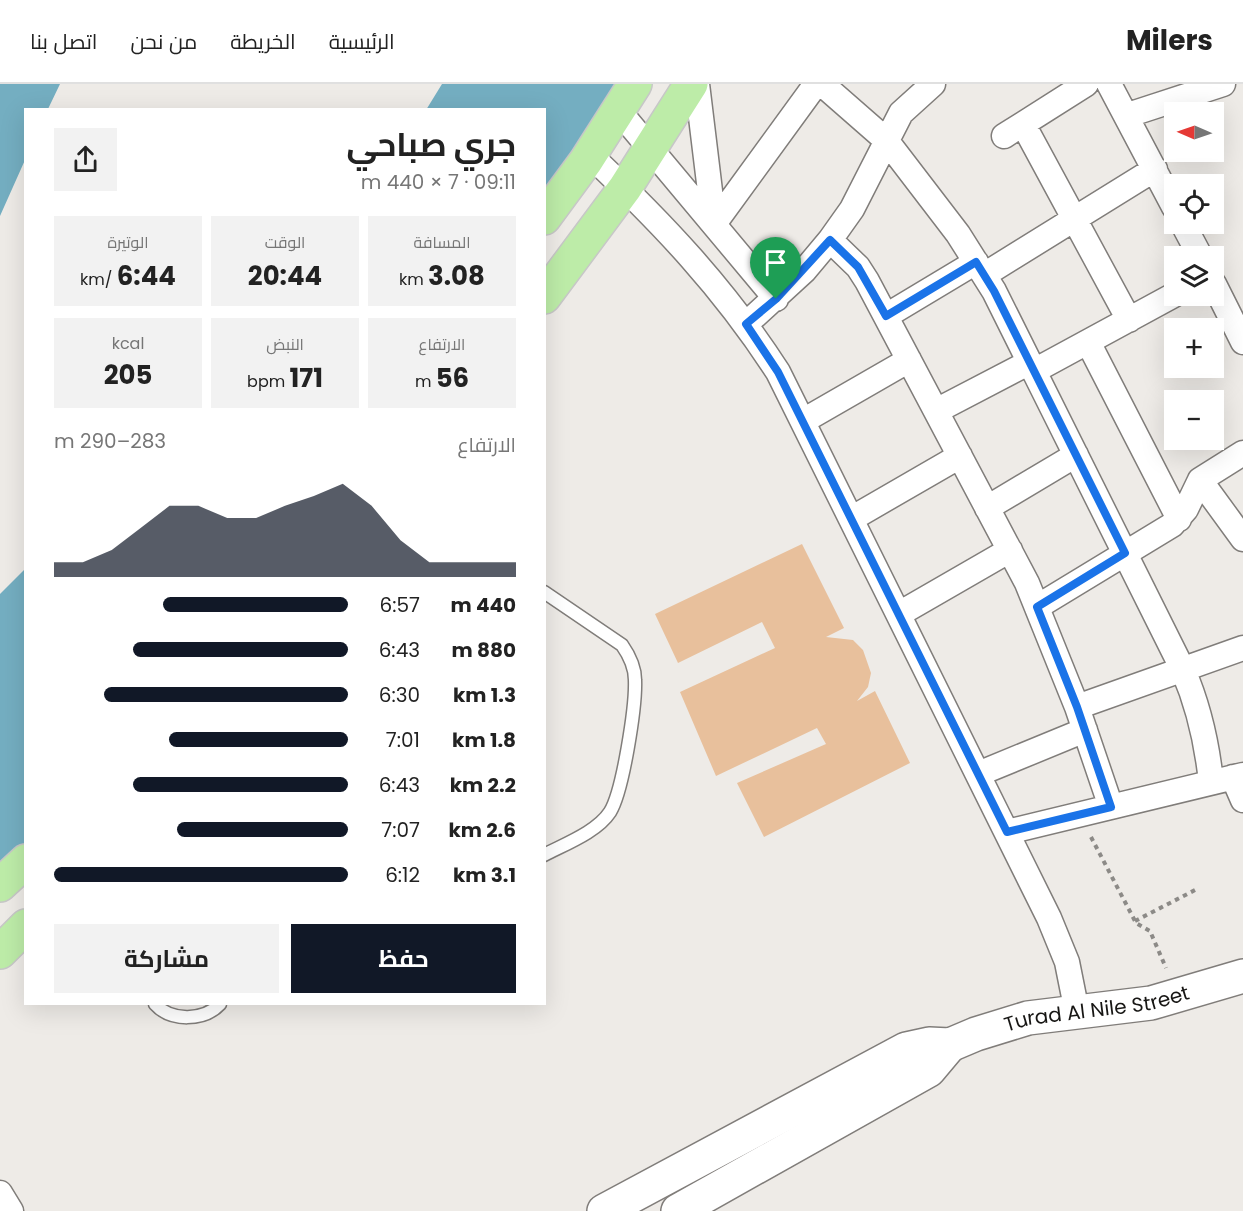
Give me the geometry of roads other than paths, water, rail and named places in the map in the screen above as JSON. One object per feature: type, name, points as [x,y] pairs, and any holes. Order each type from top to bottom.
[{"type":"main road","points":[[546,294],[625,188],[691,84]]},
{"type":"main road","points":[[546,215],[590,155],[627,97]]},
{"type":"main road","points":[[0,885],[24,863]]},
{"type":"main road","points":[[0,952],[24,928]]},
{"type":"main road","name":"Turad Al Nile Street","points":[[950,1046],[1004,1024],[1052,1014],[1122,1008],[1178,997],[1243,976]]},
{"type":"main road","points":[[604,1211],[906,1049],[929,1044],[950,1046]]},
{"type":"main road","points":[[678,1211],[929,1070],[950,1046]]},
{"type":"street","points":[[697,84],[714,224]]},
{"type":"street","points":[[714,224],[816,84]]},
{"type":"street","points":[[822,84],[886,140],[932,199],[980,269],[1032,367],[1183,670],[1201,718],[1208,750],[1243,800]]},
{"type":"street","points":[[746,324],[776,299],[830,240],[852,209],[901,113],[933,84]]},
{"type":"street","points":[[1086,84],[1013,130],[1074,219],[1129,320]]},
{"type":"street","points":[[1109,84],[1128,115],[1164,187]]},
{"type":"street","points":[[1128,115],[1223,84]]},
{"type":"street","points":[[627,97],[650,147],[776,299]]},
{"type":"street","points":[[590,155],[697,262],[746,324],[778,372],[1059,940],[1072,984],[1077,1012]]},
{"type":"street","points":[[886,316],[1074,219],[1155,169]]},
{"type":"street","points":[[830,240],[858,267],[1010,550],[1037,607],[1077,707],[1111,807]]},
{"type":"street","points":[[936,411],[1088,342],[1164,301]]},
{"type":"street","points":[[1224,304],[1243,342]]},
{"type":"street","points":[[1088,342],[1179,519]]},
{"type":"street","points":[[803,421],[909,360]]},
{"type":"street","points":[[1037,607],[1179,519],[1200,480],[1243,453]]},
{"type":"street","points":[[987,508],[1076,455]]},
{"type":"street","points":[[851,519],[960,456]]},
{"type":"street","points":[[1200,480],[1243,539]]},
{"type":"street","points":[[899,614],[1010,550]]},
{"type":"street","points":[[1077,707],[1243,648]]},
{"type":"street","points":[[978,774],[1085,730]]},
{"type":"street","points":[[1007,832],[1229,778]]},
{"type":"street","points":[[0,1193],[11,1211]]},
{"type":"lane","points":[[546,593],[622,645],[629,656],[635,677],[634,700],[619,786],[610,811],[604,819],[577,838],[546,854]]},
{"type":"lane","points":[[156,1005],[178,1016],[195,1017],[214,1010],[219,1005]]},
{"type":"water","points":[[0,84],[60,84],[48,108],[24,108],[24,162],[0,216]]},
{"type":"water","points":[[442,84],[630,84],[546,205],[546,108],[427,108]]},
{"type":"water","points":[[24,570],[24,849],[0,875],[0,594]]}]
